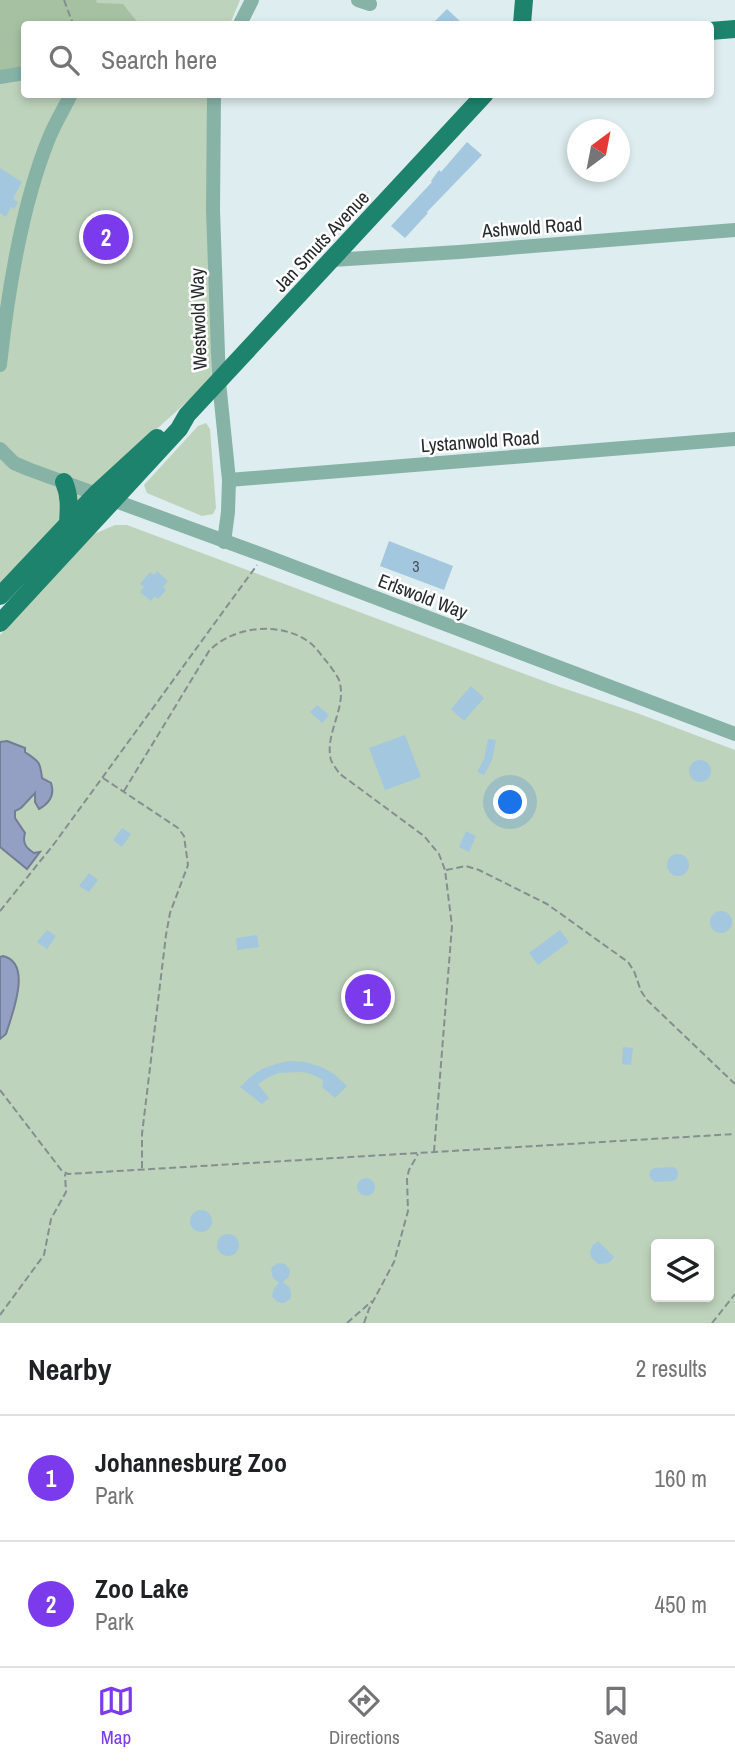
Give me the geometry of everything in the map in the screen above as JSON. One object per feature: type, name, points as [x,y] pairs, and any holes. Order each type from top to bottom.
[{"type":"main road","points":[[522,21],[524,0]]},
{"type":"main road","points":[[714,31],[735,29]]},
{"type":"main road","name":"Jan Smuts Avenue","points":[[0,623],[179,429],[187,415],[481,98]]},
{"type":"main road","name":"Jan Smuts Avenue","points":[[0,596],[96,494],[174,422],[187,415]]},
{"type":"main road","points":[[64,482],[70,503],[68,523]]},
{"type":"street","points":[[242,21],[252,0]]},
{"type":"street","points":[[0,77],[21,74]]},
{"type":"street","points":[[0,365],[6,313],[30,193],[48,140],[69,98]]},
{"type":"street","name":"Westwold Way","points":[[214,98],[219,382],[229,480],[224,541]]},
{"type":"street","name":"Ashwold Road","points":[[332,260],[735,230]]},
{"type":"street","name":"Lystanwold Road","points":[[229,480],[735,439]]},
{"type":"street","name":"Erlswold Way","points":[[0,449],[14,463],[735,734]]},
{"type":"path","points":[[64,0],[72,21]]},
{"type":"path","points":[[0,911],[54,844],[263,555]]},
{"type":"path","points":[[124,791],[209,650],[216,643],[233,635],[278,629],[297,635],[318,650],[338,680],[341,693],[330,743],[331,761],[340,774],[424,836],[439,853],[445,870],[452,926],[434,1152]]},
{"type":"path","points":[[103,777],[178,828],[184,835],[188,852],[188,865],[170,913],[166,935],[142,1134],[142,1170]]},
{"type":"path","points":[[445,870],[466,866],[478,870],[547,904],[610,948],[628,962],[647,1000],[735,1084]]},
{"type":"path","points":[[0,1090],[62,1171],[68,1174],[735,1135]]},
{"type":"path","points":[[364,1323],[394,1262],[408,1211],[407,1178],[418,1153]]},
{"type":"path","points":[[0,1315],[44,1255],[51,1219],[66,1192],[65,1173]]},
{"type":"path","points":[[712,1323],[735,1294]]},
{"type":"path","points":[[347,1323],[375,1298]]},
{"type":"green space","points":[[0,0],[240,0],[231,21],[21,21],[21,98],[211,98],[211,380],[97,483],[0,588]]},
{"type":"green space","points":[[0,0],[96,0],[97,3],[123,4],[137,21],[21,21],[21,70],[0,73]]},
{"type":"green space","points":[[206,423],[210,429],[216,508],[213,514],[202,516],[147,493],[144,485],[198,426]]},
{"type":"green space","points":[[115,525],[127,525],[735,750],[735,1323],[0,1323],[0,635],[94,534]]},
{"type":"water","points":[[7,741],[25,748],[25,752],[38,762],[42,778],[51,783],[52,787],[51,798],[43,807],[39,809],[35,802],[35,793],[15,811],[15,818],[25,833],[25,845],[34,853],[40,852],[27,869],[0,847],[0,742]]},
{"type":"water","points":[[0,957],[12,961],[19,978],[6,1034],[0,1039]]},
{"type":"building","points":[[447,9],[460,21],[435,21]]},
{"type":"building","points":[[467,142],[482,155],[405,238],[391,226]]},
{"type":"building","points":[[0,168],[22,182],[13,198],[18,203],[14,209],[11,207],[6,217],[0,213]]},
{"type":"building","points":[[389,541],[453,566],[444,590],[380,566]]},
{"type":"building","points":[[157,571],[168,581],[163,587],[166,590],[158,599],[155,596],[151,601],[140,592],[144,587],[140,584],[150,572],[154,575]]},
{"type":"building","points":[[471,686],[484,698],[464,721],[451,709]]},
{"type":"building","points":[[317,705],[329,715],[322,723],[310,712]]},
{"type":"building","points":[[405,735],[421,777],[385,790],[369,748]]},
{"type":"building","points":[[488,739],[496,740],[492,760],[484,775],[477,772],[484,759]]},
{"type":"building","points":[[700,760],[708,763],[711,771],[708,779],[700,782],[692,779],[689,771],[692,763]]},
{"type":"building","points":[[122,828],[131,834],[122,847],[113,840]]},
{"type":"building","points":[[466,831],[476,836],[469,852],[459,847]]},
{"type":"building","points":[[678,854],[686,857],[689,865],[686,873],[678,876],[670,873],[667,865],[670,857]]},
{"type":"building","points":[[89,873],[98,880],[89,892],[79,886]]},
{"type":"building","points":[[721,911],[729,914],[732,922],[729,930],[721,933],[713,930],[710,922],[713,914]]},
{"type":"building","points":[[47,930],[56,936],[47,949],[37,942]]},
{"type":"building","points":[[560,930],[569,942],[538,965],[529,953]]},
{"type":"building","points":[[257,935],[259,947],[237,950],[236,938]]},
{"type":"building","points":[[623,1047],[633,1048],[631,1065],[622,1064]]},
{"type":"building","points":[[289,1061],[321,1067],[347,1086],[335,1098],[322,1087],[323,1080],[316,1076],[304,1072],[278,1073],[258,1084],[269,1098],[262,1104],[240,1087],[262,1069]]},
{"type":"building","points":[[673,1167],[678,1174],[674,1181],[655,1182],[649,1175],[654,1168]]},
{"type":"building","points":[[362,1178],[370,1178],[375,1187],[373,1194],[362,1196],[357,1191],[357,1183]]},
{"type":"building","points":[[201,1210],[209,1213],[212,1221],[209,1229],[201,1232],[193,1229],[190,1221],[193,1213]]},
{"type":"building","points":[[228,1234],[236,1237],[239,1245],[236,1253],[228,1256],[220,1253],[217,1245],[220,1237]]},
{"type":"building","points":[[598,1241],[614,1257],[609,1263],[598,1264],[591,1257],[592,1246]]},
{"type":"building","points":[[278,1263],[285,1264],[290,1270],[289,1277],[283,1282],[290,1288],[291,1295],[284,1303],[277,1302],[272,1296],[279,1283],[273,1278],[271,1270]]},
{"type":"place","name":"Zoo Lake","points":[[106,237]]},
{"type":"place","name":"Johannesburg Zoo","points":[[368,997]]}]
